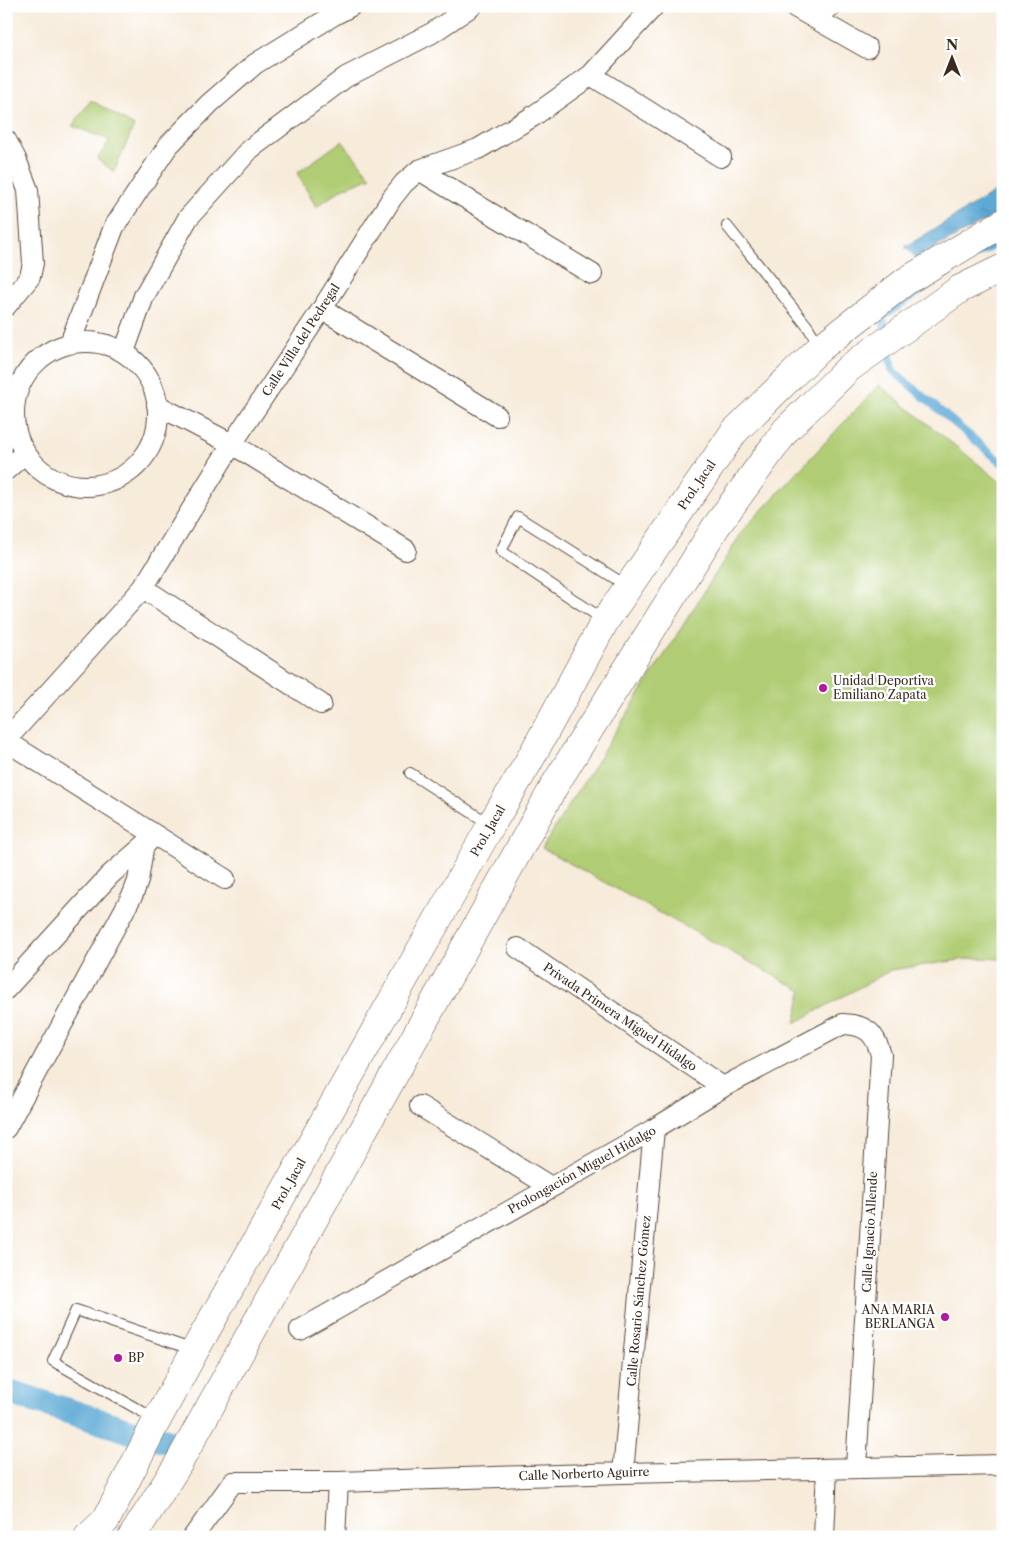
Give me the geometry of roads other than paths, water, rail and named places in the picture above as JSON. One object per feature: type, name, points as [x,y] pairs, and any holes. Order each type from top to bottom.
[{"type":"street","points":[[70,343],[114,227],[168,146],[210,103],[256,64],[351,6]]},
{"type":"street","points":[[124,352],[144,296],[188,218],[250,149],[346,77],[432,32],[472,6]]},
{"type":"street","name":"Calle Villa del Pedregal","points":[[6,741],[143,588],[232,444],[322,310],[392,198],[404,183],[419,170],[478,149],[532,117],[591,75],[654,6]]},
{"type":"street","points":[[793,6],[867,48]]},
{"type":"street","points":[[814,18],[831,6]]},
{"type":"street","points":[[591,75],[721,156]]},
{"type":"street","points":[[6,140],[11,159],[28,190],[33,263],[30,277],[6,306]]},
{"type":"street","points":[[419,170],[592,274]]},
{"type":"street","name":"Prol. Jacal","points":[[88,1537],[106,1520],[195,1350],[491,825],[528,763],[606,621],[734,432],[820,348],[906,281],[1003,223]]},
{"type":"street","points":[[132,1537],[177,1466],[556,783],[715,528],[786,430],[849,368],[960,288],[1003,268]]},
{"type":"street","points":[[322,310],[497,416]]},
{"type":"street","points":[[97,342],[124,352],[146,372],[157,405],[158,427],[147,454],[126,475],[98,486],[67,485],[40,471],[21,448],[10,426],[15,396],[27,372],[46,353],[70,343],[97,342]]},
{"type":"street","points":[[157,405],[232,444],[406,550]]},
{"type":"street","points":[[6,470],[25,453]]},
{"type":"street","points":[[143,588],[321,704]]},
{"type":"street","points":[[6,741],[148,842],[225,879]]},
{"type":"street","points":[[528,763],[556,783]]},
{"type":"street","points":[[6,989],[110,875],[148,842]]},
{"type":"street","points":[[6,1128],[133,894],[148,842]]},
{"type":"street","name":"Privada Primera Miguel Hidalgo","points":[[518,948],[723,1087]]},
{"type":"street","name":"Prolongación Miguel Hidalgo","points":[[300,1330],[654,1129],[723,1087],[843,1024],[856,1025],[867,1030]]},
{"type":"street","name":"Calle Ignacio Allende","points":[[856,1468],[880,1055],[877,1041],[867,1030]]},
{"type":"street","points":[[420,1106],[551,1187]]},
{"type":"street","name":"Calle Rosario Sánchez Gómez","points":[[623,1473],[654,1129]]},
{"type":"street","name":"Calle Norberto Aguirre","points":[[193,1537],[233,1482],[338,1482],[1003,1464]]},
{"type":"street","points":[[824,1537],[827,1469]]},
{"type":"street","points":[[334,1537],[338,1482]]},
{"type":"lane","points":[[727,226],[808,327],[820,348]]},
{"type":"lane","points":[[606,621],[500,551],[518,517],[628,586]]},
{"type":"lane","points":[[410,773],[491,825]]},
{"type":"lane","points":[[157,1420],[53,1362],[76,1310],[195,1350]]},
{"type":"water","points":[[1003,187],[1003,211],[916,258],[905,247]]},
{"type":"waterway","points":[[886,336],[883,316],[968,259],[1003,240]]},
{"type":"waterway","points":[[888,347],[892,370],[1003,464]]},
{"type":"waterway","points":[[6,1391],[164,1440]]},
{"type":"place","name":"Unidad Deportiva Emiliano Zapata","points":[[823,688]]},
{"type":"place","name":"ANA MARIA BERLANGA","points":[[945,1317]]},
{"type":"place","name":"BP","points":[[118,1358]]}]
